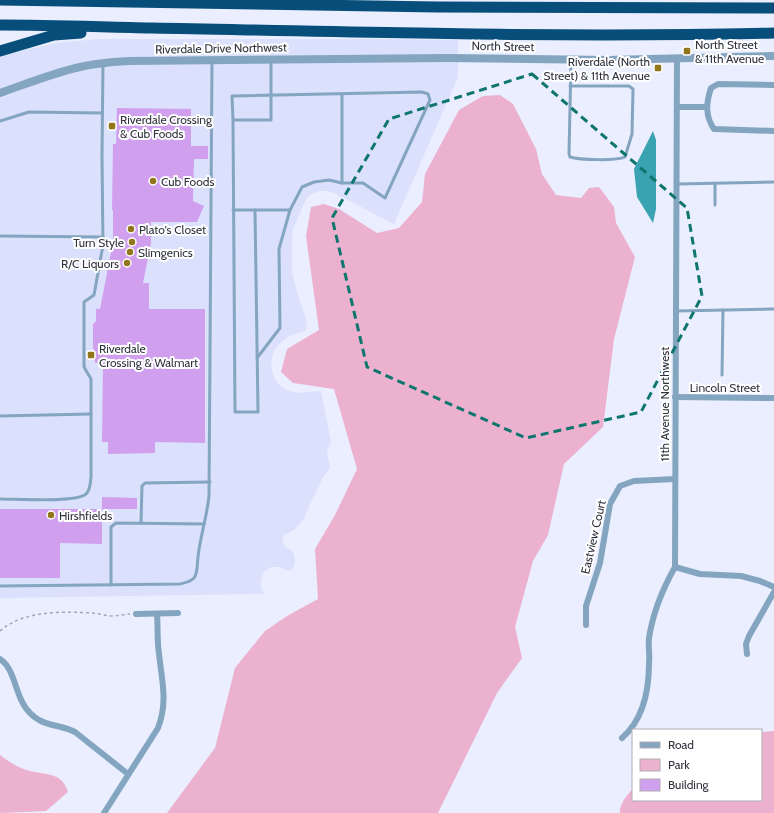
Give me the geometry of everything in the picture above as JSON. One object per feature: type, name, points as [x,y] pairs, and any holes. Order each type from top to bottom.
[{"type":"highway","points":[[0,0],[437,7],[774,8]]},
{"type":"highway","points":[[370,0],[437,7]]},
{"type":"highway","points":[[0,25],[382,33],[669,36],[774,33]]},
{"type":"highway","points":[[0,51],[54,35],[137,28]]},
{"type":"street","name":"North Street","points":[[448,58],[616,60],[774,56]]},
{"type":"street","name":"Riverdale Drive Northwest","points":[[0,93],[61,72],[103,63],[129,61],[448,58]]},
{"type":"street","name":"11th Avenue Northwest","points":[[675,567],[677,58]]},
{"type":"street","points":[[774,85],[718,84],[710,88],[706,107],[709,121],[714,129],[774,131]]},
{"type":"street","points":[[677,107],[706,107]]},
{"type":"street","name":"Lincoln Street","points":[[675,397],[774,398]]},
{"type":"street","name":"Eastview Court","points":[[586,625],[586,606],[600,564],[610,504],[620,486],[634,481],[675,479]]},
{"type":"street","points":[[622,738],[629,732],[639,716],[646,698],[648,684],[649,640],[653,616],[657,601],[675,567],[700,574],[745,576],[774,587]]},
{"type":"street","points":[[747,654],[746,644],[749,636],[774,592]]},
{"type":"street","points":[[136,614],[178,613]]},
{"type":"street","points":[[104,813],[158,728],[163,712],[164,694],[158,646],[157,614]]},
{"type":"street","points":[[0,660],[6,664],[10,671],[19,698],[30,714],[50,726],[68,728],[75,732],[128,774]]},
{"type":"lane","points":[[570,86],[629,86],[633,89],[632,134],[625,157],[621,159],[610,159],[570,157],[569,154],[570,86],[571,59]]},
{"type":"lane","points":[[0,586],[180,584],[188,582],[194,578],[197,572],[200,542],[208,511],[210,482],[212,60]]},
{"type":"lane","points":[[233,120],[270,120],[271,60]]},
{"type":"lane","points":[[0,499],[70,500],[85,495],[90,489],[91,379],[84,367],[84,302],[94,295],[103,245],[103,63]]},
{"type":"lane","points":[[255,210],[257,358],[258,412],[235,412],[232,96],[422,92],[428,94],[430,100],[385,198],[363,183],[342,183],[329,180],[314,182],[302,187],[290,210],[279,249],[280,328],[257,358]]},
{"type":"lane","points":[[342,94],[342,183]]},
{"type":"lane","points":[[0,120],[29,112],[102,113]]},
{"type":"lane","points":[[677,184],[774,182]]},
{"type":"lane","points":[[715,184],[715,205]]},
{"type":"lane","points":[[234,210],[290,210]]},
{"type":"lane","points":[[0,236],[103,237]]},
{"type":"lane","points":[[676,311],[774,309]]},
{"type":"lane","points":[[722,375],[723,310]]},
{"type":"lane","points":[[0,416],[91,414]]},
{"type":"lane","points":[[141,523],[142,486],[145,483],[210,482]]},
{"type":"lane","points":[[111,585],[111,527],[116,523],[204,524]]},
{"type":"path","points":[[0,631],[16,620],[42,614],[91,613],[114,616],[136,614]]},
{"type":"highlighted area","points":[[532,74],[687,208],[702,296],[641,412],[526,438],[367,367],[332,218],[389,119]]},
{"type":"shaded area","points":[[98,39],[458,40],[458,77],[394,224],[336,194],[328,191],[320,191],[312,194],[306,199],[293,229],[292,272],[307,327],[305,331],[289,336],[281,342],[274,351],[271,362],[273,375],[278,384],[286,390],[297,393],[321,391],[331,442],[327,451],[330,468],[323,477],[303,520],[294,530],[284,535],[282,542],[293,552],[295,561],[293,568],[288,571],[280,567],[271,567],[264,572],[261,580],[261,588],[264,594],[0,598],[0,56],[56,43]]},
{"type":"green space","points":[[500,95],[513,104],[536,149],[542,174],[556,195],[581,198],[589,188],[599,187],[614,207],[616,223],[635,257],[614,339],[603,427],[564,464],[548,535],[533,561],[515,627],[522,658],[497,693],[438,813],[167,813],[215,748],[235,668],[265,631],[287,616],[318,599],[315,549],[335,515],[357,469],[334,389],[293,383],[281,372],[287,349],[319,330],[306,236],[311,207],[324,204],[339,209],[377,233],[399,228],[422,202],[425,174],[459,110],[483,96]]},
{"type":"green space","points":[[774,731],[774,813],[620,813],[624,800],[632,790],[632,801],[762,801],[762,732]]},
{"type":"green space","points":[[0,755],[22,768],[58,778],[62,781],[68,792],[46,811],[0,813]]},
{"type":"water","points":[[653,131],[656,140],[656,209],[653,223],[637,197],[634,169]]},
{"type":"building","points":[[117,108],[191,109],[191,146],[208,146],[208,159],[194,159],[193,201],[204,206],[197,222],[151,222],[151,243],[143,283],[149,283],[149,309],[205,309],[205,443],[155,442],[155,453],[108,454],[108,442],[102,442],[103,363],[95,363],[95,352],[93,348],[93,324],[96,321],[96,309],[100,309],[113,242],[113,144],[116,144]]},
{"type":"building","points":[[102,497],[137,498],[137,509],[102,509]]},
{"type":"building","points":[[0,509],[102,509],[102,544],[60,543],[60,578],[0,578]]},
{"type":"place","name":"North Street & 11th Avenue","points":[[687,51]]},
{"type":"place","name":"Riverdale (North Street) & 11th Avenue","points":[[658,68]]},
{"type":"place","name":"Riverdale Crossing & Cub Foods","points":[[112,126]]},
{"type":"place","name":"Cub Foods","points":[[153,181]]},
{"type":"place","name":"Plato's Closet","points":[[131,229]]},
{"type":"place","name":"Turn Style","points":[[132,242]]},
{"type":"place","name":"Slimgenics","points":[[130,252]]},
{"type":"place","name":"R/C Liquors","points":[[127,263]]},
{"type":"place","name":"Riverdale Crossing & Walmart","points":[[91,355]]},
{"type":"place","name":"Hirshfields","points":[[51,515]]}]
